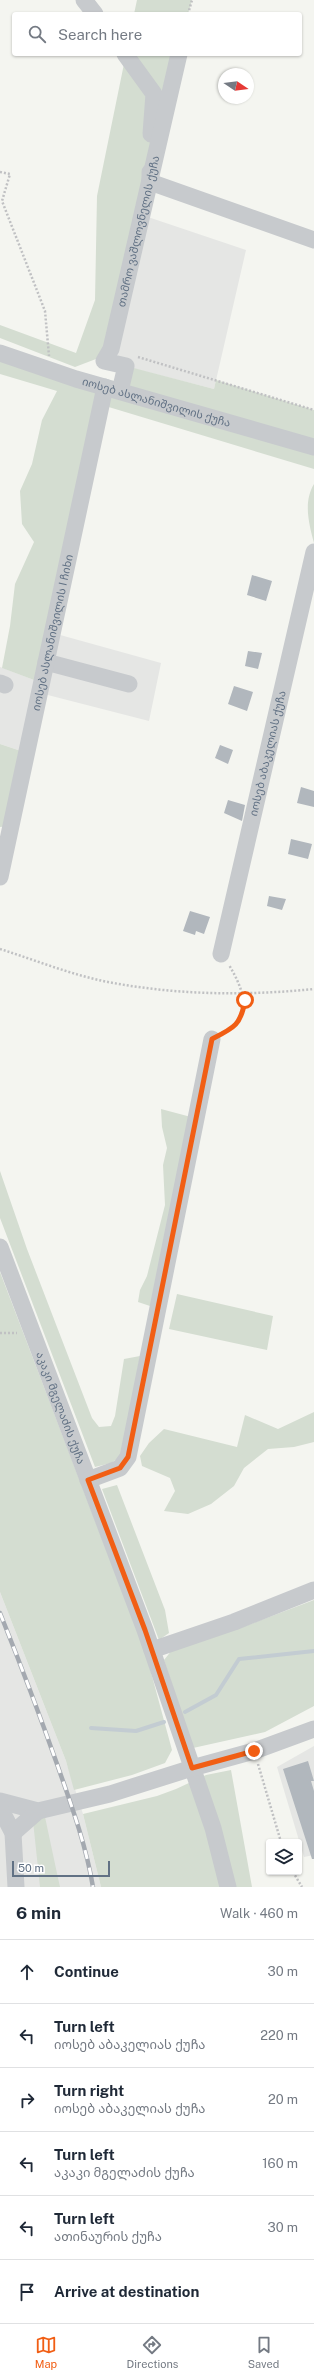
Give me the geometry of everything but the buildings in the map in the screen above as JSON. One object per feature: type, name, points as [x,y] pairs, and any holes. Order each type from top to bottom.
[{"type":"street","points":[[84,0],[93,12]]},
{"type":"street","points":[[126,56],[154,94],[150,182],[314,240]]},
{"type":"street","name":"თამრო ვაშლოვნელის ქუჩა","points":[[104,361],[111,349],[179,56]]},
{"type":"street","name":"იოსებ ასლანიშვილის ქუჩა","points":[[0,354],[82,380],[314,447]]},
{"type":"street","points":[[82,380],[104,361],[126,366],[113,389]]},
{"type":"street","name":"იოსებ ასლანიშვილის I ჩიხი","points":[[0,877],[46,662],[113,389]]},
{"type":"street","name":"იოსებ აბაკელიას ქუჩა","points":[[221,954],[314,552]]},
{"type":"street","points":[[46,662],[129,684]]},
{"type":"street","points":[[88,1480],[120,1468],[128,1457],[212,1039]]},
{"type":"street","name":"აკაკი მგელაძის ქუჩა","points":[[0,1247],[152,1650],[213,1828],[228,1887]]},
{"type":"street","points":[[152,1650],[234,1622],[314,1590]]},
{"type":"street","points":[[0,1801],[38,1810],[110,1794],[192,1768],[254,1751],[314,1729]]},
{"type":"street","points":[[0,1808],[13,1833],[16,1887]]},
{"type":"street","points":[[13,1833],[38,1810]]},
{"type":"path","points":[[189,12],[192,0]]},
{"type":"path","points":[[0,172],[10,174],[2,201],[45,311],[51,370]]},
{"type":"path","points":[[133,356],[314,410]]},
{"type":"path","points":[[0,949],[107,982],[181,992],[278,992],[314,989]]},
{"type":"path","points":[[212,1039],[233,1028],[242,1017],[245,1000],[230,966],[221,954]]},
{"type":"path","points":[[254,1751],[280,1839]]},
{"type":"path","points":[[295,1875],[302,1887]]},
{"type":"shaded area","points":[[137,0],[192,0],[189,12],[134,12]]},
{"type":"shaded area","points":[[126,56],[179,56],[104,361],[96,359],[75,367],[0,338],[0,325],[76,353],[95,300],[97,196]]},
{"type":"shaded area","points":[[142,215],[246,250],[214,389],[104,361]]},
{"type":"shaded area","points":[[0,361],[120,391],[126,366],[214,389],[216,380],[314,410],[314,469],[102,405],[42,683],[2,668],[10,626],[15,584],[34,542],[22,524],[20,491],[32,464],[42,420],[57,391],[0,374]]},
{"type":"shaded area","points":[[314,484],[314,543],[309,521],[308,506]]},
{"type":"shaded area","points":[[53,633],[161,663],[149,721],[40,693],[27,753],[0,744],[0,667],[42,683]]},
{"type":"shaded area","points":[[0,744],[27,753],[11,826],[0,827]]},
{"type":"shaded area","points":[[161,1109],[191,1117],[153,1307],[138,1302],[140,1290],[147,1276],[165,1205],[163,1165],[167,1148],[162,1127]]},
{"type":"shaded area","points":[[0,1171],[27,1249],[92,1418],[99,1427],[111,1426],[115,1416],[124,1359],[140,1356],[122,1456],[111,1463],[95,1467],[0,1218]]},
{"type":"shaded area","points":[[0,1272],[146,1654],[172,1750],[165,1763],[132,1775],[74,1790],[66,1761],[0,1592]]},
{"type":"shaded area","points":[[177,1294],[273,1316],[267,1350],[169,1329]]},
{"type":"shaded area","points":[[314,1412],[314,1442],[294,1447],[268,1449],[244,1468],[234,1486],[211,1504],[188,1514],[164,1511],[175,1491],[170,1478],[142,1466],[140,1456],[149,1443],[164,1429],[237,1447],[245,1415],[278,1429]]},
{"type":"shaded area","points":[[117,1485],[165,1610],[169,1633],[159,1640],[102,1489]]},
{"type":"shaded area","points":[[0,1592],[66,1761],[83,1814],[101,1887],[0,1887]]},
{"type":"shaded area","points":[[314,1600],[314,1706],[265,1732],[193,1748],[164,1660],[172,1650],[240,1628]]},
{"type":"shaded area","points":[[314,1746],[314,1855],[304,1857],[302,1850],[302,1839],[299,1839],[277,1767]]},
{"type":"shaded area","points":[[231,1770],[252,1887],[101,1887],[83,1814],[157,1796],[206,1775]]},
{"type":"shaded area","points":[[45,1817],[60,1887],[40,1887],[33,1821]]},
{"type":"waterway","points":[[185,1712],[216,1695],[239,1659],[314,1651]]},
{"type":"waterway","points":[[91,1728],[136,1731],[164,1722]]},
{"type":"railway","points":[[0,1613],[68,1794],[78,1825],[93,1887]]},
{"type":"route","points":[[245,1000],[242,1017],[233,1028],[212,1039],[128,1457],[120,1468],[88,1480],[145,1630],[192,1768],[254,1751]]}]
